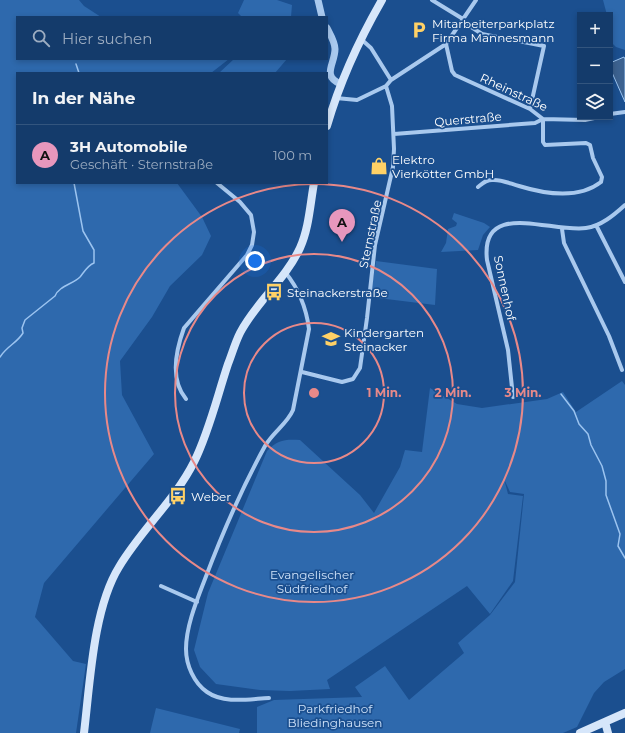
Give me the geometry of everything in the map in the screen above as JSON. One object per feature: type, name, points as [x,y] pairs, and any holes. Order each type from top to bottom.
[{"type":"main road","points":[[328,123],[341,84],[360,39],[382,0]]},
{"type":"main road","points":[[84,733],[100,621],[113,578],[125,558],[190,470],[203,442],[239,335],[249,317],[285,272],[303,240],[314,184]]},
{"type":"main road","points":[[580,733],[625,713]]},
{"type":"main road","points":[[605,722],[608,733]]},
{"type":"street","points":[[318,0],[322,16]]},
{"type":"street","points":[[432,0],[482,34],[544,46],[530,109]]},
{"type":"street","points":[[336,98],[357,100],[386,86],[391,80],[446,44],[476,0]]},
{"type":"street","points":[[328,30],[335,48],[329,73],[336,82],[341,84]]},
{"type":"street","points":[[360,39],[371,48],[391,80]]},
{"type":"street","name":"Rheinstraße","points":[[446,44],[452,71],[456,76],[530,109],[543,119],[577,120]]},
{"type":"street","name":"Sternstraße","points":[[302,372],[342,382],[353,379],[360,368],[375,245],[391,182],[394,159],[392,106],[386,86]]},
{"type":"street","points":[[613,114],[625,112]]},
{"type":"street","points":[[478,187],[488,181],[497,180],[540,192],[569,193],[589,189],[601,182],[602,177],[592,158],[590,145],[586,143],[545,145],[543,142],[543,119]]},
{"type":"street","name":"Querstraße","points":[[394,134],[535,124],[543,119]]},
{"type":"street","points":[[186,399],[182,394],[177,381],[176,370],[180,340],[184,328],[247,255],[254,238],[254,225],[246,208],[218,184]]},
{"type":"street","name":"Sonnenhof","points":[[513,398],[508,350],[487,260],[487,241],[495,228],[507,223],[562,229],[587,228],[596,225],[625,205]]},
{"type":"street","points":[[596,225],[625,282]]},
{"type":"street","points":[[562,229],[564,243],[610,336],[622,370]]},
{"type":"street","points":[[269,698],[222,698],[210,694],[200,686],[190,670],[186,649],[197,602],[233,513],[266,445],[290,416],[302,372],[309,329],[308,317],[300,293],[285,272]]},
{"type":"street","points":[[160,586],[181,597],[197,602]]},
{"type":"green space","points":[[0,0],[79,0],[84,6],[99,16],[16,16],[16,60],[228,60],[212,72],[16,72],[16,184],[178,184],[202,217],[211,236],[202,255],[170,286],[152,317],[120,361],[122,395],[154,454],[44,583],[35,617],[73,661],[86,664],[76,733],[0,733]]},
{"type":"green space","points":[[244,0],[277,0],[292,5],[291,16],[241,16],[238,13]]},
{"type":"green space","points":[[603,0],[625,0],[625,50],[616,47],[613,44],[613,12],[606,12]]},
{"type":"green space","points":[[233,60],[286,60],[276,72],[220,72]]},
{"type":"green space","points":[[454,213],[484,223],[490,227],[483,235],[478,250],[441,252],[446,243],[448,229],[456,226],[457,223],[452,219]]},
{"type":"green space","points":[[376,261],[437,269],[435,305],[370,297]]},
{"type":"green space","points":[[622,381],[625,385],[625,669],[604,682],[594,693],[577,727],[563,733],[257,733],[257,707],[274,700],[362,697],[355,687],[385,666],[409,700],[464,653],[458,643],[490,615],[515,582],[524,494],[510,492],[504,479],[508,494],[523,496],[513,581],[490,614],[467,586],[327,680],[330,689],[290,691],[260,690],[216,684],[200,667],[194,650],[208,593],[267,451],[274,444],[286,440],[300,440],[360,495],[374,513],[400,467],[405,450],[422,452],[430,388],[457,404],[482,408],[547,399],[563,392],[576,412]]},
{"type":"green space","points":[[156,708],[240,729],[239,733],[150,733]]},
{"type":"shaded area","points":[[624,57],[625,59],[625,102],[613,75],[613,62]]},
{"type":"waterway","points":[[76,64],[79,72]]},
{"type":"waterway","points":[[0,357],[23,333],[22,328],[25,320],[55,296],[63,287],[80,277],[88,267],[94,263],[94,250],[83,231],[74,184]]},
{"type":"waterway","points":[[561,394],[574,411],[579,424],[588,434],[591,445],[602,466],[606,481],[606,495],[620,534],[618,546],[625,558]]},
{"type":"place","name":"Mitarbeiterparkplatz Firma Mannesmann","points":[[419,30]]},
{"type":"place","name":"Elektro Vierkötter GmbH","points":[[379,166]]},
{"type":"place","name":"3H Automobile","points":[[342,242]]},
{"type":"place","name":"Steinackerstraße","points":[[274,292]]},
{"type":"place","name":"Kindergarten Steinacker","points":[[331,339]]},
{"type":"place","name":"Weber","points":[[178,496]]},
{"type":"park label","name":"Evangelischer Südfriedhof","points":[[312,581]]},
{"type":"park label","name":"Parkfriedhof Bliedinghausen","points":[[335,715]]}]
